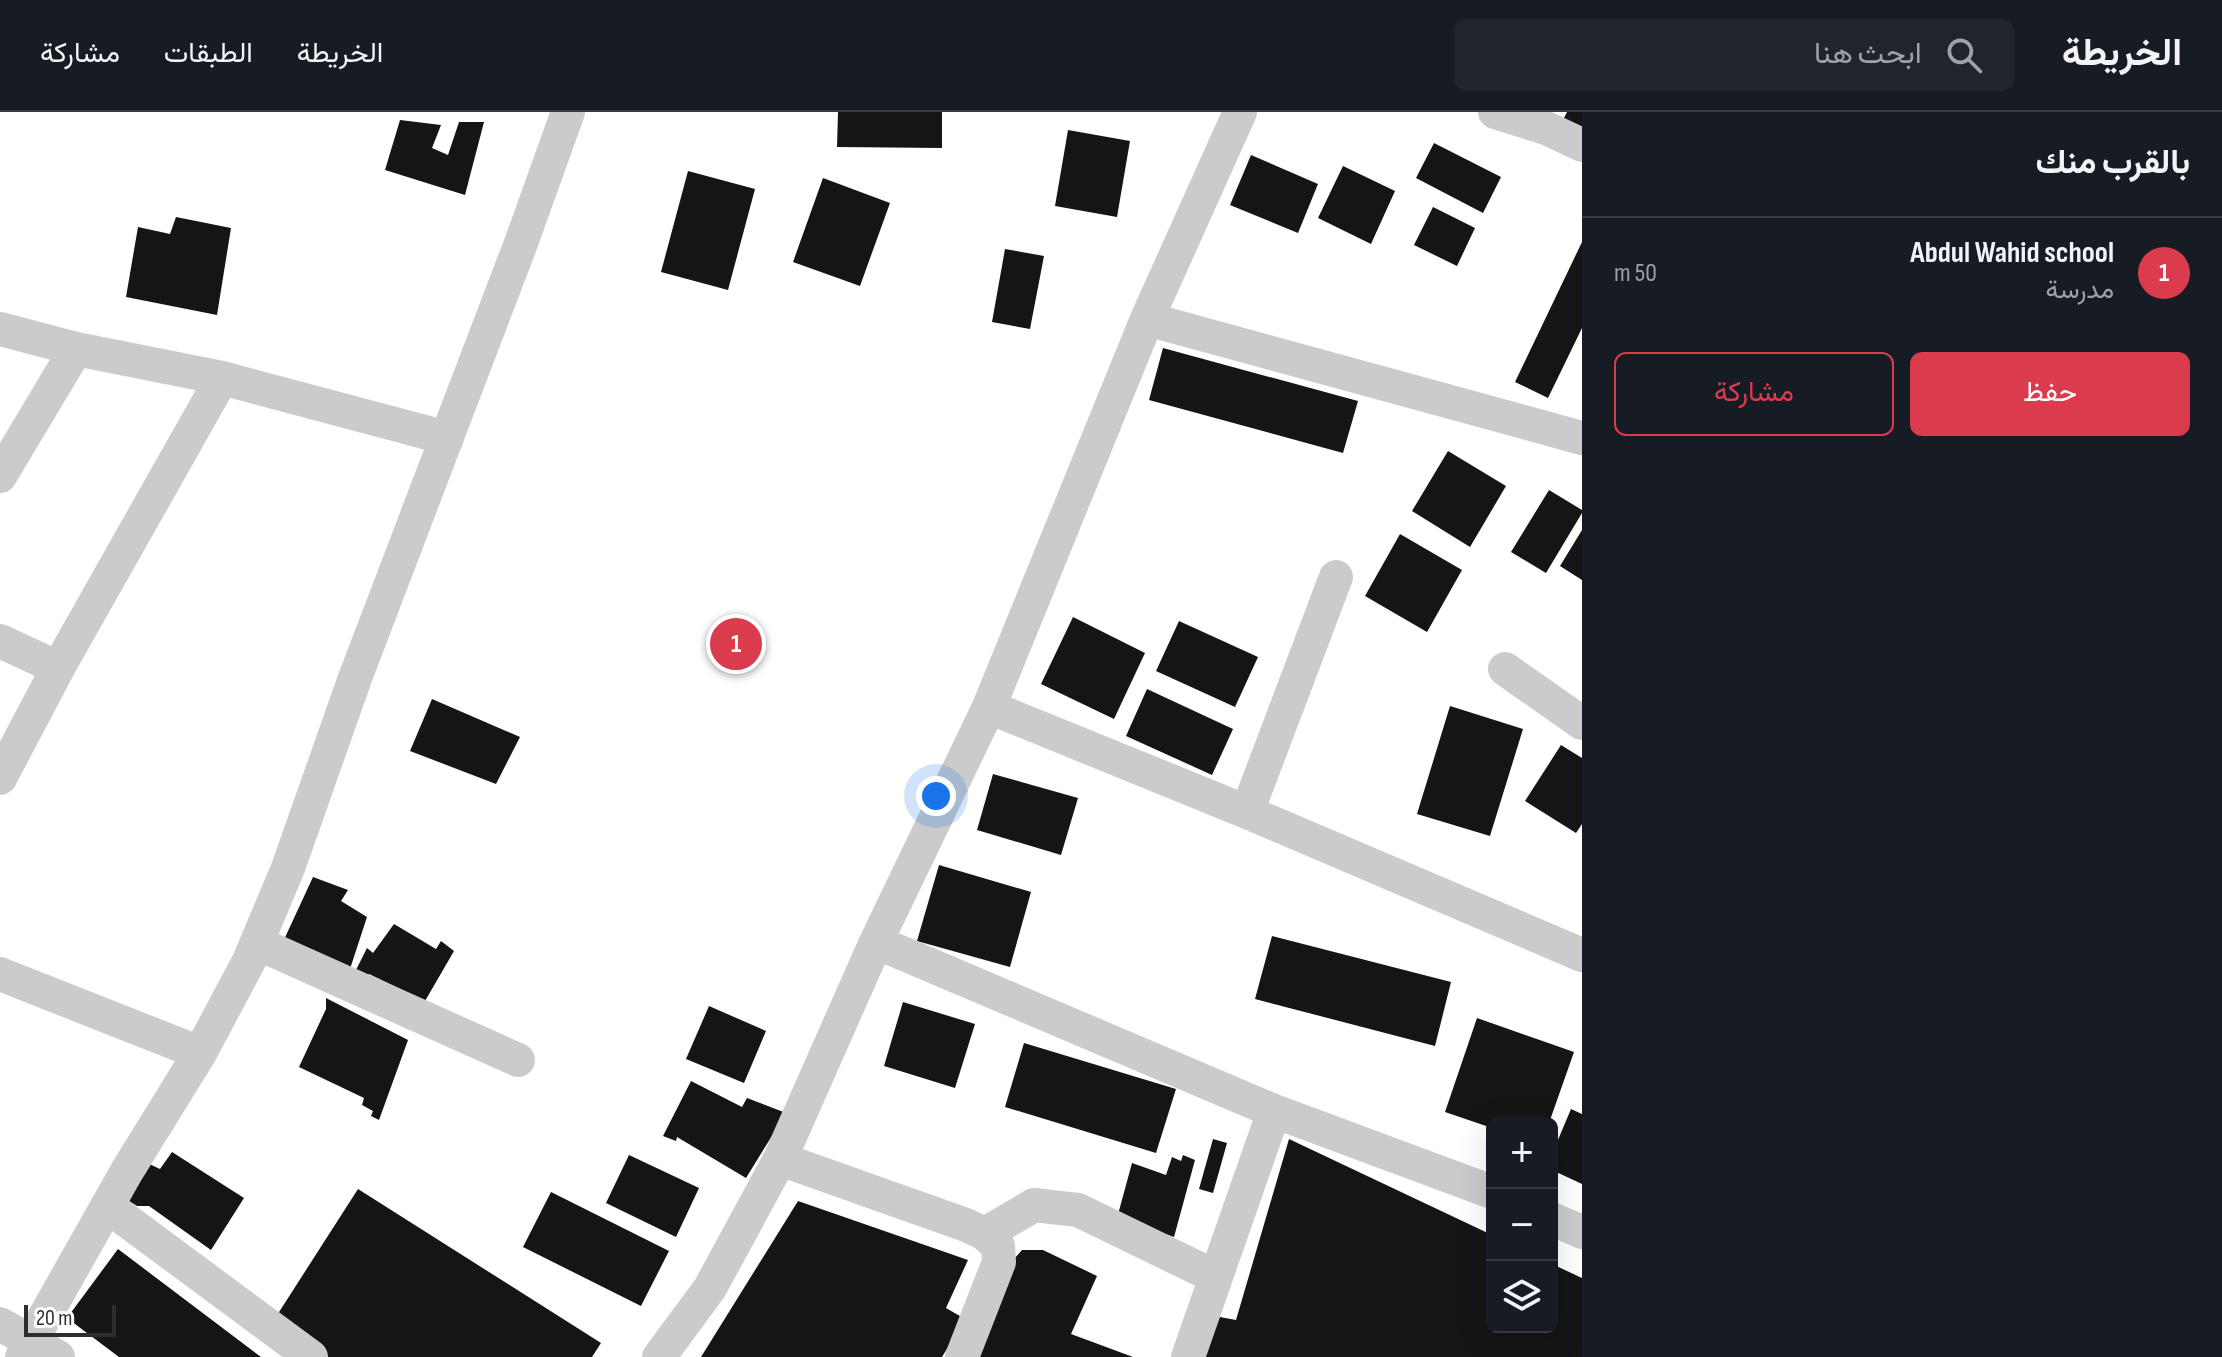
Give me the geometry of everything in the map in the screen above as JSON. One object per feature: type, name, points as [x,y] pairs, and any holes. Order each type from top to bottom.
[{"type":"street","points":[[0,1324],[37,1351],[107,1206],[200,1053],[257,943],[288,868],[355,678],[568,112]]},
{"type":"street","points":[[1495,112],[1550,120],[1582,145]]},
{"type":"street","points":[[659,1357],[710,1288],[780,1159],[876,942],[989,707],[1147,319],[1241,118]]},
{"type":"street","points":[[1147,319],[1582,438]]},
{"type":"street","points":[[0,329],[76,349],[222,378],[447,438]]},
{"type":"street","points":[[0,476],[76,349]]},
{"type":"street","points":[[0,778],[58,668],[222,378]]},
{"type":"street","points":[[1247,812],[1336,577]]},
{"type":"street","points":[[0,641],[58,668]]},
{"type":"street","points":[[1505,669],[1582,723]]},
{"type":"street","points":[[989,707],[1578,945]]},
{"type":"street","points":[[876,942],[1274,1111],[1486,1190]]},
{"type":"street","points":[[257,943],[518,1060]]},
{"type":"street","points":[[0,974],[200,1053]]},
{"type":"street","points":[[1188,1357],[1274,1111]]},
{"type":"street","points":[[780,1159],[985,1234],[998,1246],[999,1262],[962,1357]]},
{"type":"street","points":[[985,1234],[1034,1205],[1078,1210],[1216,1277]]},
{"type":"street","points":[[107,1206],[311,1357]]},
{"type":"street","points":[[1558,1222],[1582,1232]]},
{"type":"building","points":[[838,112],[942,112],[942,148],[837,147]]},
{"type":"building","points":[[1567,112],[1582,112],[1582,128],[1563,120]]},
{"type":"building","points":[[400,120],[441,125],[432,148],[448,155],[459,122],[484,122],[465,195],[385,170]]},
{"type":"building","points":[[1068,130],[1130,141],[1117,217],[1055,206]]},
{"type":"building","points":[[1434,143],[1501,177],[1483,213],[1416,178]]},
{"type":"building","points":[[1251,155],[1318,184],[1298,233],[1230,205]]},
{"type":"building","points":[[1343,166],[1395,191],[1371,244],[1318,218]]},
{"type":"building","points":[[688,171],[755,189],[728,290],[661,272]]},
{"type":"building","points":[[823,178],[890,203],[860,286],[793,262]]},
{"type":"building","points":[[1433,207],[1475,228],[1457,266],[1414,245]]},
{"type":"building","points":[[176,217],[231,228],[217,315],[126,297],[138,227],[170,234]]},
{"type":"building","points":[[1582,242],[1582,328],[1548,398],[1515,382]]},
{"type":"building","points":[[1005,249],[1044,256],[1030,329],[992,322]]},
{"type":"building","points":[[1163,348],[1358,401],[1343,453],[1149,400]]},
{"type":"building","points":[[1448,451],[1506,486],[1470,547],[1412,511]]},
{"type":"building","points":[[1549,490],[1582,510],[1582,513],[1546,573],[1511,552]]},
{"type":"building","points":[[1582,530],[1582,580],[1560,566]]},
{"type":"building","points":[[1400,534],[1462,570],[1427,632],[1365,596]]},
{"type":"building","points":[[1073,617],[1145,653],[1114,719],[1041,684]]},
{"type":"building","points":[[1179,621],[1258,657],[1235,707],[1156,671]]},
{"type":"building","points":[[1147,689],[1233,729],[1212,775],[1126,736]]},
{"type":"building","points":[[432,699],[520,737],[496,784],[410,751]]},
{"type":"building","points":[[1450,706],[1523,729],[1490,836],[1417,814]]},
{"type":"building","points":[[1561,745],[1582,758],[1582,824],[1576,833],[1525,801]]},
{"type":"building","points":[[993,774],[1078,798],[1061,855],[977,830]]},
{"type":"building","points":[[939,865],[1031,892],[1010,967],[917,941]]},
{"type":"building","points":[[313,877],[348,890],[341,901],[367,917],[349,972],[282,944]]},
{"type":"building","points":[[394,924],[436,949],[441,941],[454,951],[425,1001],[369,974],[365,980],[355,972],[367,948],[373,953]]},
{"type":"building","points":[[1272,936],[1451,982],[1435,1046],[1255,999]]},
{"type":"building","points":[[326,998],[408,1040],[379,1120],[371,1116],[373,1111],[362,1105],[364,1098],[299,1067],[326,1009]]},
{"type":"building","points":[[903,1002],[975,1024],[955,1088],[884,1066]]},
{"type":"building","points":[[709,1006],[766,1031],[744,1083],[686,1059]]},
{"type":"building","points":[[1477,1018],[1574,1052],[1551,1117],[1486,1117],[1486,1126],[1445,1112]]},
{"type":"building","points":[[1024,1043],[1176,1089],[1156,1153],[1005,1107]]},
{"type":"building","points":[[691,1081],[742,1107],[747,1098],[786,1113],[746,1178],[677,1137],[676,1141],[663,1136]]},
{"type":"building","points":[[1571,1109],[1582,1114],[1582,1184],[1558,1173],[1558,1140]]},
{"type":"building","points":[[1213,1139],[1227,1143],[1213,1193],[1199,1189]]},
{"type":"building","points":[[1289,1139],[1486,1232],[1486,1333],[1558,1333],[1558,1267],[1582,1278],[1582,1357],[1195,1357],[1209,1315],[1236,1320]]},
{"type":"building","points":[[172,1152],[244,1198],[211,1250],[149,1206],[137,1206],[126,1199],[143,1161],[160,1169]]},
{"type":"building","points":[[629,1155],[699,1188],[676,1237],[606,1203]]},
{"type":"building","points":[[1183,1155],[1195,1160],[1174,1237],[1117,1218],[1132,1163],[1166,1175],[1172,1157],[1181,1161]]},
{"type":"building","points":[[358,1189],[601,1343],[592,1357],[325,1357],[272,1323]]},
{"type":"building","points":[[551,1192],[669,1251],[641,1306],[523,1247]]},
{"type":"building","points":[[798,1201],[968,1260],[946,1308],[965,1319],[942,1357],[701,1357]]},
{"type":"building","points":[[118,1249],[261,1357],[119,1357],[67,1318]]},
{"type":"building","points":[[1022,1250],[1043,1250],[1097,1276],[1071,1334],[1133,1357],[978,1357],[1015,1258]]},
{"type":"place","name":"Abdul Wahid school","points":[[736,644]]}]
